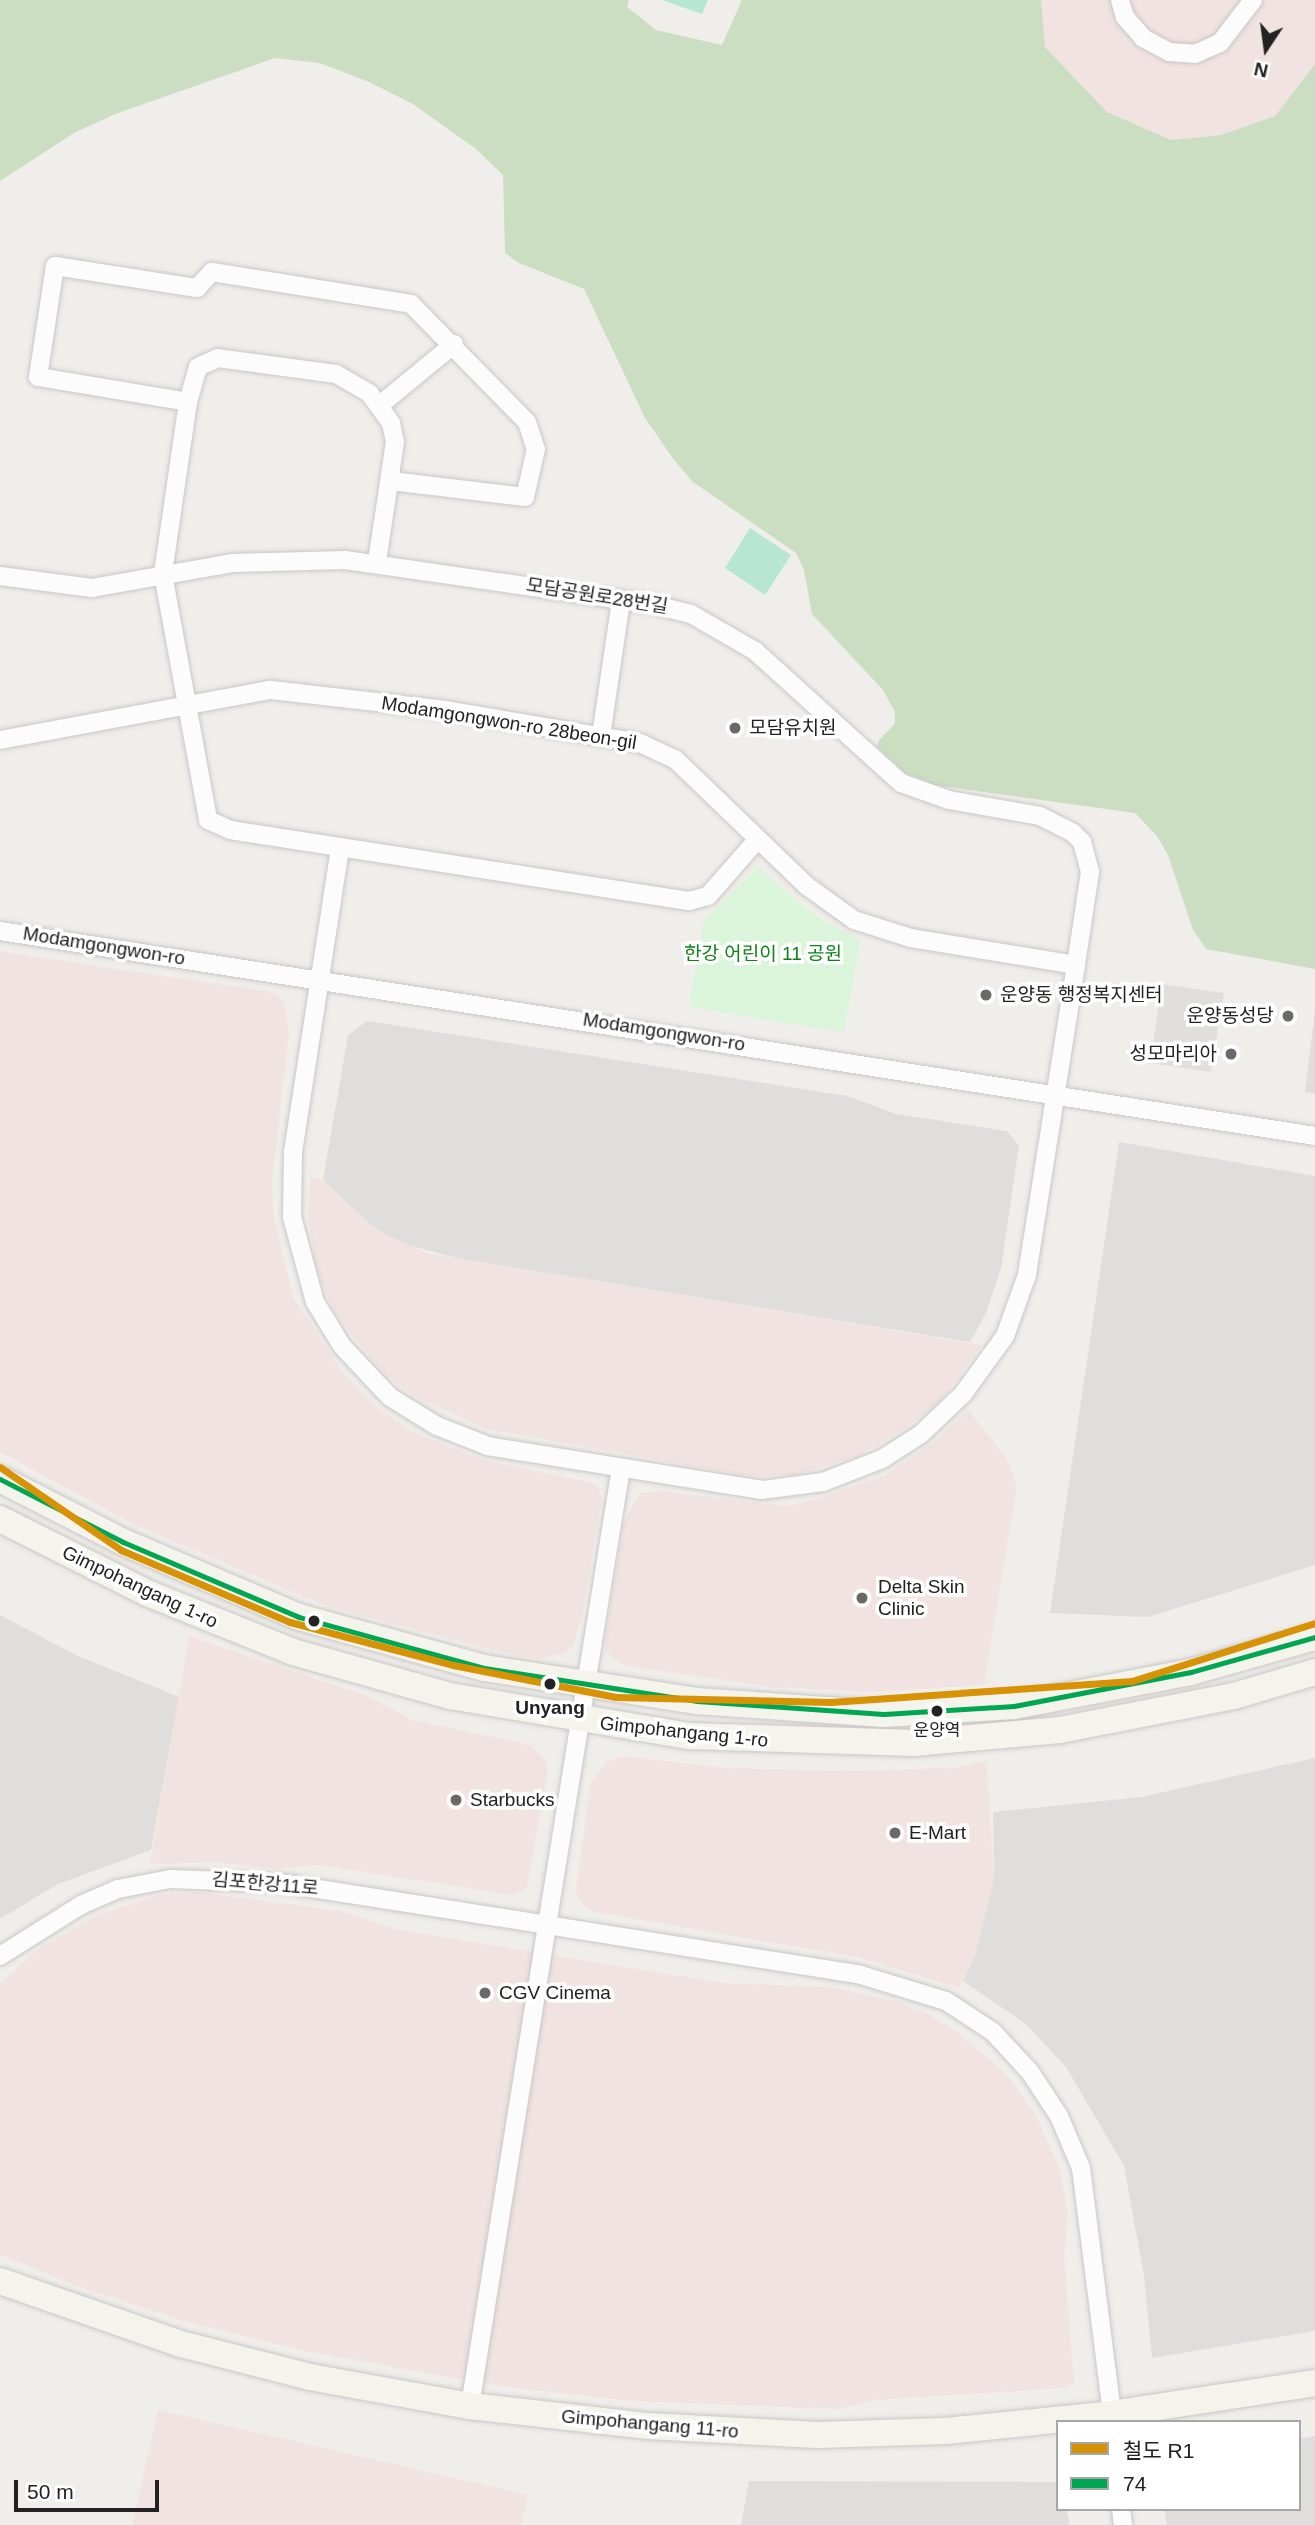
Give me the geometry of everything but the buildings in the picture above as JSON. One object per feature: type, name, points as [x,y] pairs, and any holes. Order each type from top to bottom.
[{"type":"street","points":[[1121,0],[1125,17],[1143,38],[1169,52],[1195,54],[1220,43],[1253,0]]},
{"type":"street","points":[[188,402],[38,377],[55,266],[197,288],[212,272],[398,299],[411,304],[454,344],[535,434],[530,488],[525,497],[515,499],[391,481]]},
{"type":"street","points":[[380,405],[454,344]]},
{"type":"street","points":[[377,562],[396,442],[380,405],[354,381],[336,373],[218,358],[198,367],[188,402],[163,574],[184,707],[208,820],[230,830],[689,901],[708,896],[757,840]]},
{"type":"street","name":"모담공원로28번길","points":[[0,576],[92,588],[163,574],[267,559],[377,562],[621,600],[691,614],[735,636],[901,783],[949,800],[1040,816],[1073,832],[1082,842],[1090,872],[1076,965]]},
{"type":"street","points":[[601,736],[621,600]]},
{"type":"street","name":"Modamgongwon-ro 28beon-gil","points":[[0,740],[271,690],[304,691],[601,736],[659,749],[675,759],[757,840],[830,904],[883,932],[1076,965]]},
{"type":"street","points":[[340,848],[290,1190],[305,1275],[328,1325],[367,1376],[436,1426],[488,1446],[726,1487],[791,1489],[823,1482],[882,1459],[942,1416],[989,1363],[1018,1306],[1033,1237],[1076,965]]},
{"type":"street","name":"Modamgongwon-ro","points":[[4,929],[1054,1092],[1315,1136]]},
{"type":"street","points":[[470,2406],[578,1720],[621,1470]]},
{"type":"street","name":"Gimpohangang 1-ro","points":[[0,1479],[123,1542],[299,1617],[432,1657],[697,1701],[884,1714],[1014,1706],[1191,1672],[1315,1637]]},
{"type":"street","name":"Gimpohangang 1-ro","points":[[0,1519],[136,1588],[293,1651],[450,1696],[578,1720],[690,1736],[914,1744],[1060,1730],[1145,1716],[1315,1672]]},
{"type":"street","name":"김포한강11로","points":[[0,1956],[81,1905],[118,1889],[170,1879],[280,1883],[861,1975],[946,2001],[993,2032],[1030,2072],[1059,2116],[1081,2168],[1112,2418]]},
{"type":"street","name":"Gimpohangang 11-ro","points":[[0,2281],[181,2344],[310,2376],[470,2406],[649,2426],[803,2435],[946,2431],[1056,2422]]},
{"type":"street","name":"Gimpohangang 11-ro","points":[[1086,2420],[1112,2418],[1315,2383]]},
{"type":"shaded area","points":[[1041,0],[1315,0],[1315,64],[1275,116],[1221,135],[1171,140],[1107,112],[1045,47]]},
{"type":"shaded area","points":[[0,952],[254,989],[274,993],[284,1001],[289,1033],[272,1184],[274,1217],[293,1297],[344,1374],[377,1407],[412,1432],[480,1459],[597,1484],[602,1498],[582,1617],[573,1645],[565,1653],[538,1659],[493,1650],[327,1606],[135,1525],[0,1452]]},
{"type":"shaded area","points":[[1162,984],[1224,993],[1211,1072],[1150,1063]]},
{"type":"shaded area","points":[[1315,1009],[1315,1094],[1305,1092]]},
{"type":"shaded area","points":[[367,1021],[847,1096],[896,1114],[1007,1131],[1019,1146],[1001,1268],[986,1313],[970,1342],[456,1258],[394,1241],[361,1218],[323,1180],[348,1035]]},
{"type":"shaded area","points":[[1119,1142],[1315,1176],[1315,1565],[1148,1617],[1050,1613]]},
{"type":"shaded area","points":[[310,1178],[323,1180],[378,1231],[427,1253],[982,1345],[942,1399],[905,1429],[858,1456],[796,1475],[749,1476],[486,1429],[412,1395],[386,1375],[347,1329],[333,1309],[316,1267],[308,1217]]},
{"type":"shaded area","points":[[968,1410],[1005,1456],[1017,1485],[984,1685],[872,1692],[772,1687],[633,1667],[619,1663],[604,1649],[624,1521],[640,1493],[660,1491],[783,1506],[808,1502],[886,1475],[934,1442]]},
{"type":"shaded area","points":[[0,1615],[78,1656],[179,1697],[151,1850],[58,1884],[0,1919]]},
{"type":"shaded area","points":[[189,1636],[367,1696],[413,1720],[530,1745],[546,1761],[548,1771],[527,1887],[514,1895],[319,1865],[276,1869],[216,1862],[150,1864]]},
{"type":"shaded area","points":[[625,1756],[724,1768],[845,1771],[954,1768],[987,1761],[994,1879],[975,1955],[959,1988],[858,1957],[600,1913],[583,1906],[576,1891],[590,1784],[607,1761]]},
{"type":"shaded area","points":[[1315,1758],[1315,2331],[1152,2358],[1144,2276],[1124,2166],[1066,2067],[1026,2024],[963,1981],[975,1955],[994,1879],[993,1812],[1141,1797]]},
{"type":"shaded area","points":[[196,1892],[341,1911],[398,1930],[723,1983],[830,1987],[899,2002],[928,2014],[957,2032],[1007,2075],[1035,2114],[1058,2164],[1068,2210],[1064,2257],[1074,2383],[1065,2388],[873,2400],[842,2409],[632,2401],[513,2388],[310,2352],[191,2323],[74,2285],[0,2254],[0,1984],[34,1952],[97,1915],[159,1895]]},
{"type":"shaded area","points":[[158,2410],[528,2495],[521,2525],[132,2525]]},
{"type":"shaded area","points":[[1315,2436],[1315,2525],[1167,2525],[1164,2511],[1301,2511],[1301,2439]]},
{"type":"shaded area","points":[[749,2481],[1056,2482],[1056,2511],[1066,2511],[1070,2525],[741,2525]]},
{"type":"green space","points":[[0,0],[629,0],[627,7],[656,30],[722,45],[742,0],[1041,0],[1045,47],[1107,112],[1171,140],[1221,135],[1275,116],[1315,64],[1315,969],[1206,949],[1193,930],[1168,855],[1157,836],[1135,813],[934,785],[905,773],[877,747],[879,740],[895,724],[895,712],[883,690],[812,614],[804,570],[796,553],[693,482],[674,460],[645,418],[584,289],[519,263],[505,253],[503,175],[476,149],[413,104],[369,82],[320,63],[275,58],[115,114],[74,133],[0,181]]},
{"type":"green space","points":[[662,0],[708,0],[702,14]]},
{"type":"green space","points":[[750,528],[791,555],[765,595],[725,568]]},
{"type":"green space","name":"한강 어린이 11 공원","points":[[758,867],[817,917],[860,940],[844,1032],[689,1007],[704,921]]},
{"type":"rail line","name":"R1","points":[[0,1467],[121,1550],[290,1622],[453,1665],[616,1697],[831,1702],[1132,1681],[1315,1623]]},
{"type":"transit line","name":"74","points":[[0,1479],[123,1542],[299,1617],[484,1668],[697,1701],[884,1714],[1014,1706],[1191,1672],[1315,1637]]},
{"type":"place","name":"모담유치원","points":[[735,728]]},
{"type":"place","name":"운양동 행정복지센터","points":[[986,995]]},
{"type":"place","name":"운양동성당","points":[[1288,1016]]},
{"type":"place","name":"성모마리아","points":[[1231,1054]]},
{"type":"place","name":"Delta Skin Clinic","points":[[862,1598]]},
{"type":"place","name":"Unyang","points":[[550,1684]]},
{"type":"place","name":"운양역","points":[[937,1711]]},
{"type":"place","name":"Starbucks","points":[[456,1800]]},
{"type":"place","name":"E-Mart","points":[[895,1833]]},
{"type":"place","name":"CGV Cinema","points":[[485,1993]]}]
